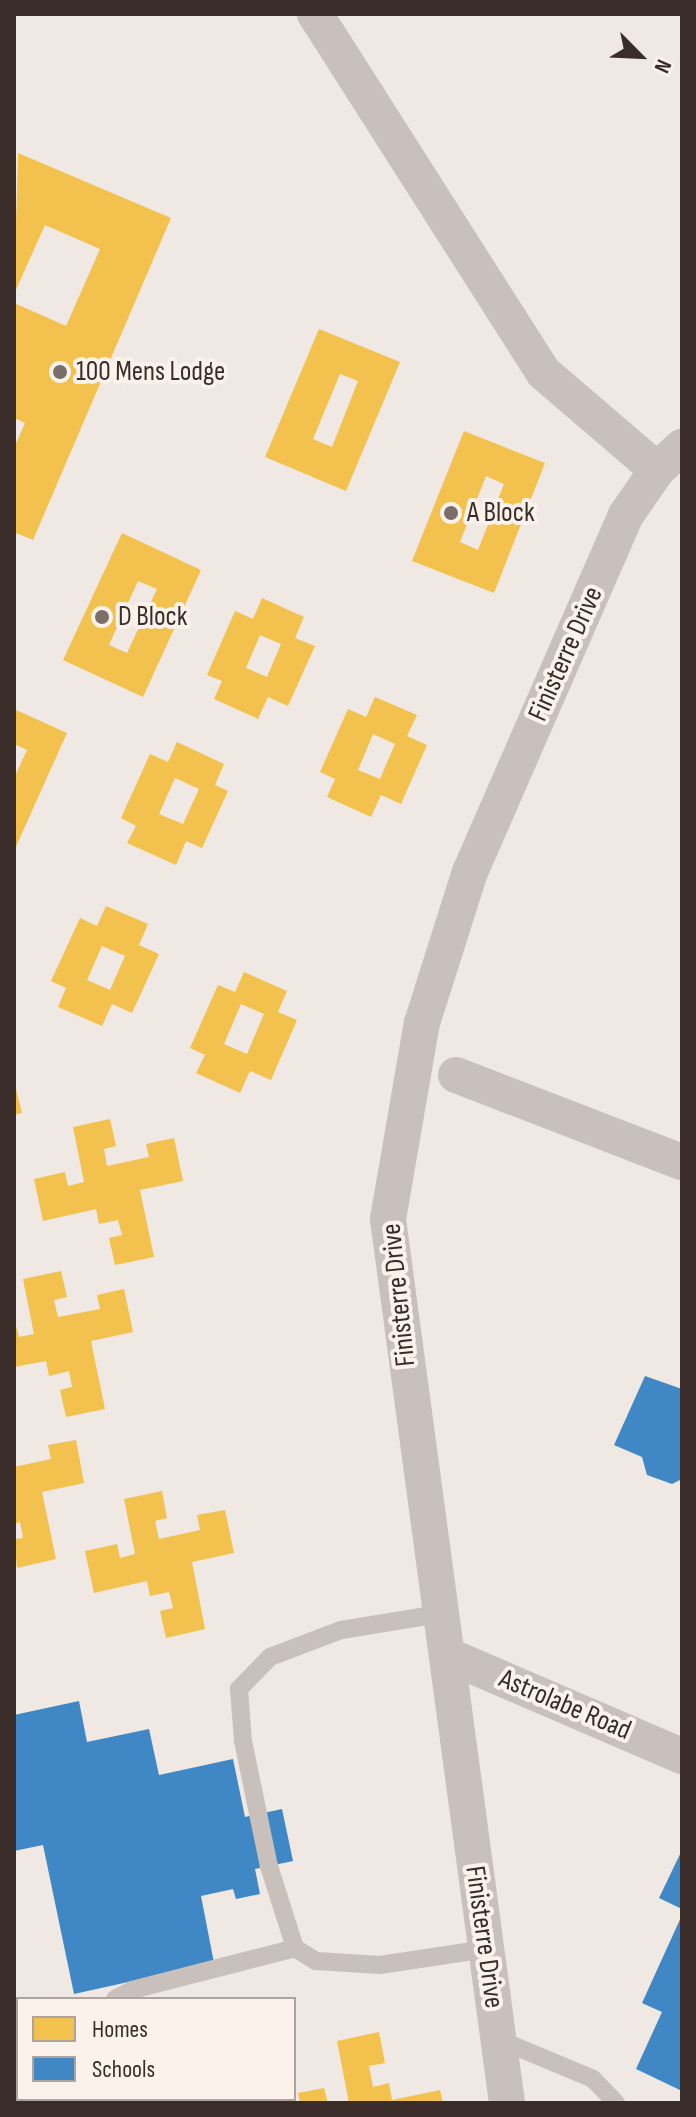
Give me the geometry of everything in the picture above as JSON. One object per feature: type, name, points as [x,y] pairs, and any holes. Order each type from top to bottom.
[{"type":"street","points":[[315,14],[544,373],[670,458]]},
{"type":"street","name":"Finisterre Drive","points":[[507,2103],[388,1219],[413,1059],[470,872],[626,515],[670,458]]},
{"type":"street","points":[[456,1075],[682,1162]]},
{"type":"street","name":"Astrolabe Road","points":[[447,1655],[682,1756]]},
{"type":"lane","points":[[439,1614],[341,1630],[270,1657],[239,1689],[243,1741],[269,1866],[295,1948],[316,1961],[380,1965],[486,1949]]},
{"type":"lane","points":[[119,1997],[132,1990],[295,1948]]},
{"type":"lane","points":[[498,2039],[593,2079],[616,2103]]},
{"type":"building: Homes","name":"100 Mens Lodge","points":[[18,153],[171,218],[33,540],[14,532],[14,448],[25,423],[14,418],[14,303],[66,326],[100,249],[45,225],[14,294]]},
{"type":"building: Homes","points":[[319,329],[400,362],[346,491],[265,457]],"holes":[[[340,374],[358,381],[332,447],[313,439]]]},
{"type":"building: Homes","name":"A Block","points":[[464,431],[545,463],[494,593],[412,561]],"holes":[[[486,476],[504,484],[478,550],[460,542]]]},
{"type":"building: Homes","name":"D Block","points":[[122,533],[201,570],[143,697],[63,660]],"holes":[[[138,581],[157,589],[127,653],[109,645]]]},
{"type":"building: Homes","points":[[262,598],[304,617],[295,638],[315,646],[288,706],[268,697],[258,719],[214,699],[222,681],[207,675],[235,611],[253,619]],"holes":[[[260,635],[281,644],[267,677],[246,668]]]},
{"type":"building: Homes","points":[[375,697],[417,715],[407,736],[427,745],[401,804],[381,795],[371,817],[327,797],[335,779],[320,772],[348,709],[366,717]],"holes":[[[373,734],[395,744],[380,779],[358,770]]]},
{"type":"building: Homes","points":[[14,709],[67,733],[14,851],[14,778],[27,750],[14,744]]},
{"type":"building: Homes","points":[[177,742],[224,764],[215,785],[228,791],[202,848],[186,841],[176,865],[127,843],[136,826],[121,818],[150,754],[168,762]],"holes":[[[175,778],[199,789],[183,824],[159,814]]]},
{"type":"building: Homes","points":[[106,906],[148,924],[139,945],[159,954],[132,1013],[112,1004],[102,1026],[58,1007],[66,988],[51,981],[80,918],[97,926]],"holes":[[[102,946],[125,956],[110,990],[87,980]]]},
{"type":"building: Homes","points":[[244,972],[287,991],[278,1012],[297,1020],[271,1080],[250,1071],[240,1093],[196,1073],[205,1055],[190,1048],[218,985],[235,992]],"holes":[[[241,1004],[264,1014],[247,1054],[224,1044]]]},
{"type":"building: Homes","points":[[14,1081],[22,1113],[14,1115]]},
{"type":"building: Homes","points":[[110,1119],[116,1146],[104,1149],[107,1166],[149,1157],[146,1144],[174,1138],[183,1181],[140,1190],[154,1257],[115,1265],[109,1238],[122,1235],[118,1220],[99,1224],[96,1209],[43,1221],[34,1179],[65,1172],[68,1186],[84,1182],[73,1127]]},
{"type":"building: Homes","points":[[61,1271],[67,1297],[54,1300],[58,1317],[100,1309],[97,1295],[124,1289],[133,1332],[91,1341],[105,1409],[66,1417],[60,1390],[72,1387],[69,1371],[49,1376],[46,1361],[14,1367],[14,1318],[19,1337],[34,1334],[23,1279]]},
{"type":"building: Homes","points":[[76,1440],[84,1483],[42,1492],[56,1559],[17,1568],[14,1539],[23,1538],[20,1522],[14,1524],[14,1467],[51,1459],[48,1445]]},
{"type":"building: Homes","points":[[162,1491],[167,1518],[155,1521],[159,1539],[200,1530],[197,1515],[225,1510],[234,1553],[192,1562],[205,1629],[166,1638],[160,1611],[173,1608],[169,1592],[150,1596],[147,1581],[94,1593],[85,1551],[117,1544],[120,1558],[135,1554],[124,1499]]},
{"type":"building: Homes","points":[[379,2032],[385,2063],[369,2066],[373,2087],[389,2083],[392,2100],[440,2090],[443,2103],[349,2103],[337,2041]]},
{"type":"building: Homes","points":[[324,2088],[328,2103],[300,2103],[298,2093]]},
{"type":"building: Homes","points":[[135,2101],[277,2101],[277,2103]]},
{"type":"building: Schools","points":[[645,1376],[682,1389],[682,1479],[672,1484],[647,1475],[642,1457],[614,1445]]},
{"type":"building: Schools","points":[[79,1701],[87,1742],[149,1729],[159,1775],[233,1759],[245,1817],[282,1809],[293,1861],[255,1869],[260,1894],[236,1899],[233,1889],[201,1896],[214,1963],[74,1994],[43,1845],[14,1851],[14,1715]]},
{"type":"building: Schools","points":[[682,1850],[682,1909],[659,1898]]},
{"type":"building: Schools","points":[[682,1915],[682,2091],[636,2069],[662,2012],[642,2003]]},
{"type":"place","name":"100 Mens Lodge","points":[[60,372]]},
{"type":"place","name":"A Block","points":[[451,513]]},
{"type":"place","name":"D Block","points":[[102,617]]}]
